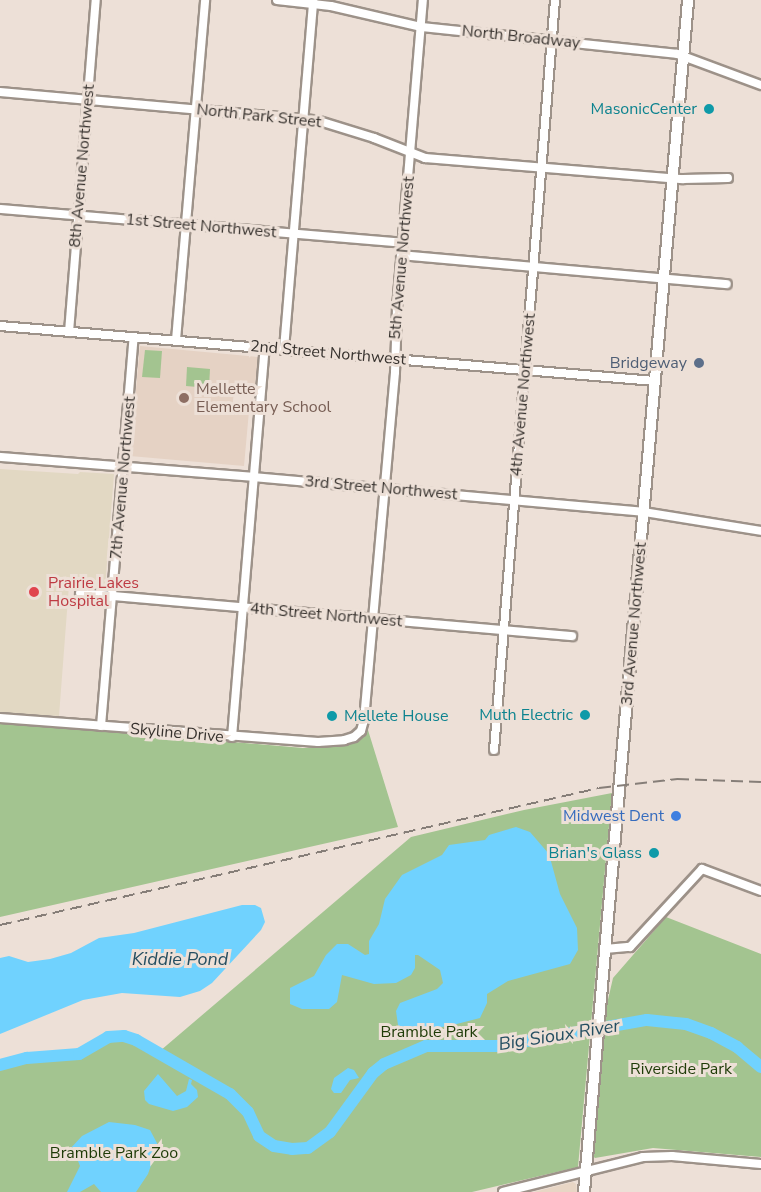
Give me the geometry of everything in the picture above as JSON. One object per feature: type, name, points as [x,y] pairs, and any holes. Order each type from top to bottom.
[{"type":"main road","name":"3rd Avenue Northwest","points":[[584,1192],[688,0]]},
{"type":"street","name":"8th Avenue Northwest","points":[[69,332],[96,0]]},
{"type":"street","points":[[176,340],[204,0]]},
{"type":"street","name":"North Broadway","points":[[277,0],[313,1],[421,27],[683,56],[761,85]]},
{"type":"street","name":"5th Avenue Northwest","points":[[354,737],[361,731],[364,720],[385,489],[401,255],[423,0]]},
{"type":"street","name":"4th Avenue Northwest","points":[[494,750],[555,0]]},
{"type":"street","points":[[284,349],[313,1]]},
{"type":"street","name":"North Park Street","points":[[0,92],[303,119],[355,132],[425,158],[673,178],[728,178]]},
{"type":"street","name":"1st Street Northwest","points":[[0,209],[402,243]]},
{"type":"street","points":[[401,255],[727,284]]},
{"type":"street","name":"2nd Street Northwest","points":[[0,326],[655,381]]},
{"type":"street","name":"7th Avenue Northwest","points":[[101,726],[134,337]]},
{"type":"street","points":[[232,737],[266,348]]},
{"type":"street","name":"3rd Street Northwest","points":[[0,458],[254,477],[644,512],[761,531]]},
{"type":"street","name":"4th Street Northwest","points":[[80,593],[572,636]]},
{"type":"street","name":"Skyline Drive","points":[[0,718],[318,742],[338,742],[354,737]]},
{"type":"street","points":[[605,949],[630,947],[702,869],[761,891]]},
{"type":"street","points":[[502,1192],[652,1156],[761,1164]]},
{"type":"shaded area","name":"Mellette Elementary School","points":[[140,346],[258,357],[255,386],[235,384],[232,409],[249,411],[244,466],[130,456]]},
{"type":"shaded area","name":"Prairie Lakes Hospital","points":[[0,469],[114,474],[105,588],[69,585],[59,716],[0,713]]},
{"type":"shaded area","points":[[573,1182],[576,1184],[577,1192],[534,1192]]},
{"type":"green space","points":[[145,350],[162,351],[160,378],[142,377]]},
{"type":"green space","points":[[187,367],[210,369],[209,388],[186,386]]},
{"type":"green space","points":[[0,722],[303,748],[342,746],[361,738],[368,730],[398,827],[0,917]]},
{"type":"green space","name":"Bramble Park","points":[[612,793],[578,1167],[472,1192],[0,1192],[0,1065],[27,1058],[79,1054],[115,1036],[136,1040],[160,1051],[411,837],[524,810]]},
{"type":"green space","name":"Riverside Park","points":[[666,917],[761,954],[761,1157],[653,1148],[595,1158],[592,1155],[607,1004],[613,978]]},
{"type":"water","points":[[516,827],[530,832],[549,854],[560,894],[577,928],[578,950],[570,964],[508,981],[487,994],[487,1003],[480,1018],[449,1026],[409,1031],[398,1025],[396,1011],[400,1003],[437,989],[443,983],[440,970],[418,955],[415,955],[415,968],[411,975],[396,983],[374,984],[342,975],[337,1002],[329,1009],[302,1009],[290,1004],[290,988],[314,976],[326,955],[337,944],[348,944],[365,955],[369,954],[369,941],[379,924],[385,899],[402,875],[442,855],[449,845],[485,840],[489,835]]},
{"type":"water","name":"Kiddie Pond","points":[[242,905],[255,905],[261,908],[265,922],[261,930],[212,983],[200,991],[180,997],[122,993],[83,1000],[0,1034],[0,958],[9,956],[28,962],[50,959],[71,953],[99,938],[134,933]]},
{"type":"water","points":[[348,1068],[354,1070],[359,1078],[350,1080],[341,1093],[334,1093],[331,1089],[334,1078]]},
{"type":"water","points":[[158,1074],[177,1096],[186,1091],[189,1079],[192,1080],[191,1084],[197,1090],[198,1097],[187,1107],[173,1111],[149,1104],[145,1100],[144,1091]]},
{"type":"water","points":[[109,1122],[135,1125],[150,1130],[158,1145],[148,1174],[136,1192],[101,1192],[94,1184],[80,1192],[67,1192],[80,1166],[78,1161],[69,1156],[69,1150],[82,1136]]},
{"type":"waterway","name":"Big Sioux River","points":[[0,1065],[27,1058],[79,1054],[108,1037],[124,1036],[136,1040],[230,1094],[248,1112],[259,1136],[274,1146],[292,1149],[308,1148],[330,1132],[373,1073],[384,1064],[426,1046],[499,1046],[647,1020],[686,1024],[711,1033],[737,1047],[761,1067]]},
{"type":"railway","points":[[0,925],[599,788],[677,779],[761,782]]},
{"type":"place","name":"MasonicCenter","points":[[709,109]]},
{"type":"place","name":"Bridgeway","points":[[699,363]]},
{"type":"place","name":"Mellette Elementary School","points":[[184,398]]},
{"type":"place","name":"Prairie Lakes Hospital","points":[[34,592]]},
{"type":"place","name":"Muth Electric","points":[[585,715]]},
{"type":"place","name":"Mellete House","points":[[332,716]]},
{"type":"place","name":"Midwest Dent","points":[[676,816]]},
{"type":"place","name":"Brian's Glass","points":[[654,853]]},
{"type":"park label","name":"Bramble Park Zoo","points":[[114,1153]]}]
